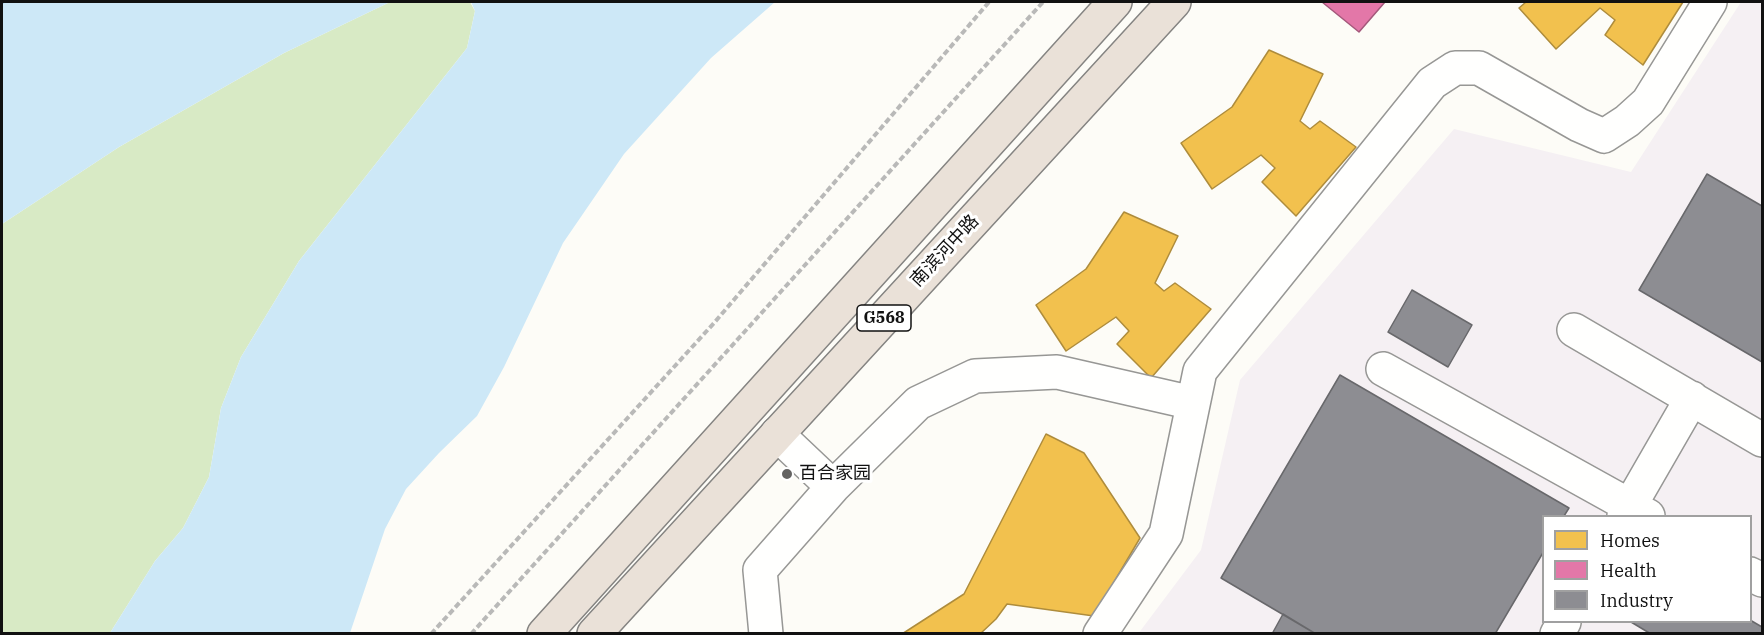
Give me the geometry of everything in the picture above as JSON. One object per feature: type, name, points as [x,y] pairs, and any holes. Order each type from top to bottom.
[{"type":"highway","name":"G568","points":[[544,633],[1115,2]]},
{"type":"highway","name":"南滨河中路","points":[[594,633],[1174,2]]},
{"type":"street","points":[[1100,633],[1166,534],[1200,371],[1432,83],[1455,68],[1479,68],[1579,125],[1604,136],[1648,102],[1710,2]]},
{"type":"street","points":[[1574,330],[1762,440]]},
{"type":"street","points":[[1383,369],[1634,513],[1692,398]]},
{"type":"street","points":[[766,633],[760,570],[833,487],[918,403],[975,376],[1057,372],[1193,403]]},
{"type":"street","points":[[777,434],[833,487]]},
{"type":"path","points":[[432,633],[714,323],[989,2]]},
{"type":"path","points":[[471,633],[1042,2]]},
{"type":"shaded area","points":[[1741,2],[1762,4],[1762,633],[1138,634],[1201,550],[1240,380],[1454,129],[1631,172]]},
{"type":"green space","points":[[390,2],[470,2],[475,11],[467,48],[299,261],[241,357],[221,408],[209,477],[183,528],[155,561],[110,633],[2,634],[2,224],[119,147],[284,53]]},
{"type":"water","points":[[2,2],[390,2],[284,53],[119,147],[2,224]]},
{"type":"water","points":[[471,2],[775,2],[711,58],[624,154],[563,243],[504,367],[477,416],[406,489],[385,529],[350,633],[110,633],[155,561],[183,528],[209,477],[221,408],[241,357],[299,261],[467,48],[475,11]]},
{"type":"building: Homes","points":[[1526,2],[1683,2],[1643,65],[1605,35],[1615,20],[1600,8],[1556,49],[1519,8]]},
{"type":"building: Homes","points":[[1269,50],[1323,74],[1300,121],[1310,129],[1320,121],[1356,147],[1296,216],[1262,182],[1275,168],[1261,155],[1212,189],[1181,143],[1232,107]]},
{"type":"building: Homes","points":[[1124,212],[1178,236],[1155,283],[1164,291],[1175,283],[1211,309],[1151,378],[1117,344],[1129,331],[1116,317],[1066,351],[1036,305],[1086,269]]},
{"type":"building: Homes","points":[[1046,434],[1084,453],[1140,538],[1094,616],[1007,604],[996,619],[980,634],[902,634],[964,594]]},
{"type":"building: Health","points":[[1322,2],[1385,2],[1359,32]]},
{"type":"building: Industry","points":[[1707,174],[1762,206],[1762,362],[1639,290]]},
{"type":"building: Industry","points":[[1412,290],[1472,325],[1448,367],[1388,332]]},
{"type":"building: Industry","points":[[1340,375],[1569,508],[1565,515],[1542,515],[1542,554],[1495,634],[1316,634],[1221,578]]},
{"type":"building: Industry","points":[[1283,614],[1316,634],[1272,634]]},
{"type":"building: Industry","points":[[1752,621],[1762,627],[1762,634],[1651,634],[1633,623],[1752,623]]},
{"type":"place","name":"百合家园","points":[[787,474]]}]
